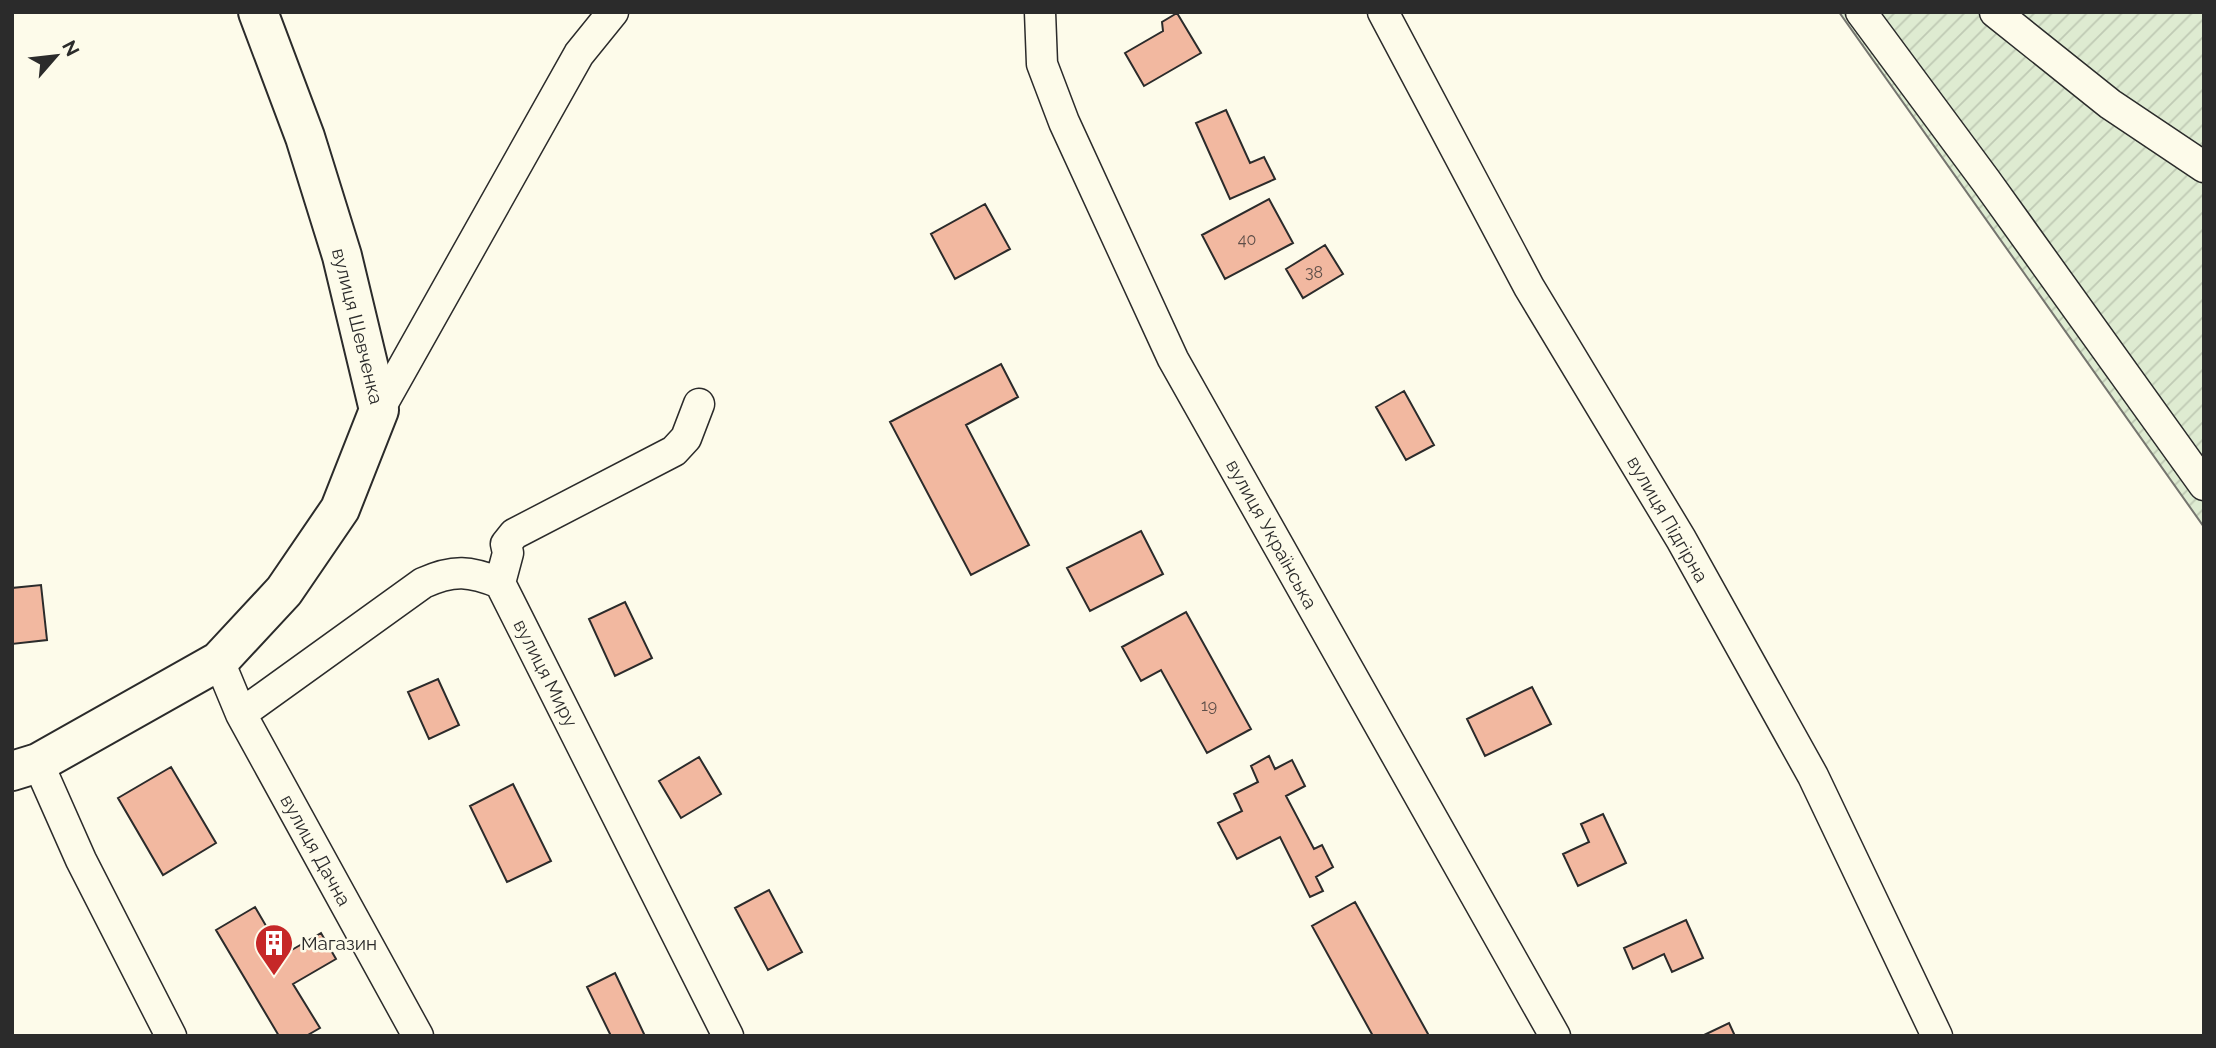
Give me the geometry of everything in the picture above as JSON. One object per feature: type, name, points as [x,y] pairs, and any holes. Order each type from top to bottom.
[{"type":"street","name":"вулиця Шевченка","points":[[25,767],[219,661],[284,591],[341,509],[379,410],[342,256],[305,137],[258,12]]},
{"type":"street","points":[[379,410],[579,54],[613,12]]},
{"type":"street","name":"вулиця Українська","points":[[1040,12],[1042,64],[1063,122],[1173,359],[1556,1036]]},
{"type":"street","name":"вулиця Підгірна","points":[[1383,12],[1529,287],[1681,539],[1812,776],[1937,1036]]},
{"type":"street","points":[[1861,12],[2204,485]]},
{"type":"street","points":[[1995,12],[2110,104],[2204,167]]},
{"type":"street","points":[[242,715],[423,583],[441,575],[461,572],[500,583],[508,553],[506,544],[514,534],[674,451],[686,438],[699,404]]},
{"type":"street","name":"вулиця Миру","points":[[500,583],[729,1036]]},
{"type":"street","name":"вулиця Дачна","points":[[219,661],[242,715],[418,1036]]},
{"type":"street","points":[[25,767],[81,860],[171,1036]]},
{"type":"green space","points":[[1839,12],[2204,12],[2204,527]]},
{"type":"building","points":[[1177,13],[1201,53],[1144,86],[1125,53],[1163,31],[1162,22]]},
{"type":"building","points":[[1226,110],[1250,163],[1264,157],[1275,179],[1230,199],[1196,123]]},
{"type":"building","points":[[1269,199],[1293,243],[1225,279],[1202,235]]},
{"type":"building","points":[[985,204],[1010,249],[955,279],[931,234]]},
{"type":"building","points":[[1325,245],[1343,274],[1303,298],[1286,269]]},
{"type":"building","points":[[1001,364],[1018,397],[966,425],[1029,545],[971,575],[890,422]]},
{"type":"building","points":[[1404,391],[1434,445],[1406,460],[1376,407]]},
{"type":"building","points":[[1141,531],[1163,574],[1090,611],[1067,568]]},
{"type":"building","points":[[41,585],[47,640],[12,644],[12,588]]},
{"type":"building","points":[[625,602],[652,658],[615,676],[589,619]]},
{"type":"building","points":[[1186,612],[1251,729],[1207,753],[1161,670],[1141,681],[1122,647]]},
{"type":"building","points":[[438,679],[459,725],[429,739],[408,692]]},
{"type":"building","points":[[1532,687],[1551,724],[1485,756],[1467,719]]},
{"type":"building","points":[[1269,756],[1275,769],[1292,760],[1305,786],[1286,796],[1314,849],[1322,845],[1333,867],[1316,877],[1323,891],[1310,897],[1280,837],[1237,859],[1218,823],[1242,811],[1234,794],[1258,782],[1251,766]]},
{"type":"building","points":[[699,757],[721,794],[681,818],[659,781]]},
{"type":"building","points":[[171,767],[216,843],[163,875],[118,798]]},
{"type":"building","points":[[513,784],[551,861],[507,882],[470,806]]},
{"type":"building","points":[[1603,814],[1626,863],[1578,886],[1563,854],[1589,842],[1581,824]]},
{"type":"building","points":[[769,890],[802,952],[768,970],[735,908]]},
{"type":"building","points":[[1355,902],[1428,1034],[1425,1036],[1373,1036],[1312,926]]},
{"type":"building","name":"Магазин","points":[[255,907],[283,955],[321,933],[336,959],[293,984],[320,1028],[306,1036],[279,1036],[216,930]]},
{"type":"building","points":[[1686,920],[1703,958],[1672,972],[1664,954],[1633,969],[1624,948]]},
{"type":"building","points":[[615,973],[645,1036],[611,1036],[587,987]]},
{"type":"building","points":[[1729,1023],[1735,1036],[1702,1036]]},
{"type":"place","name":"Магазин","points":[[274,977]]}]
